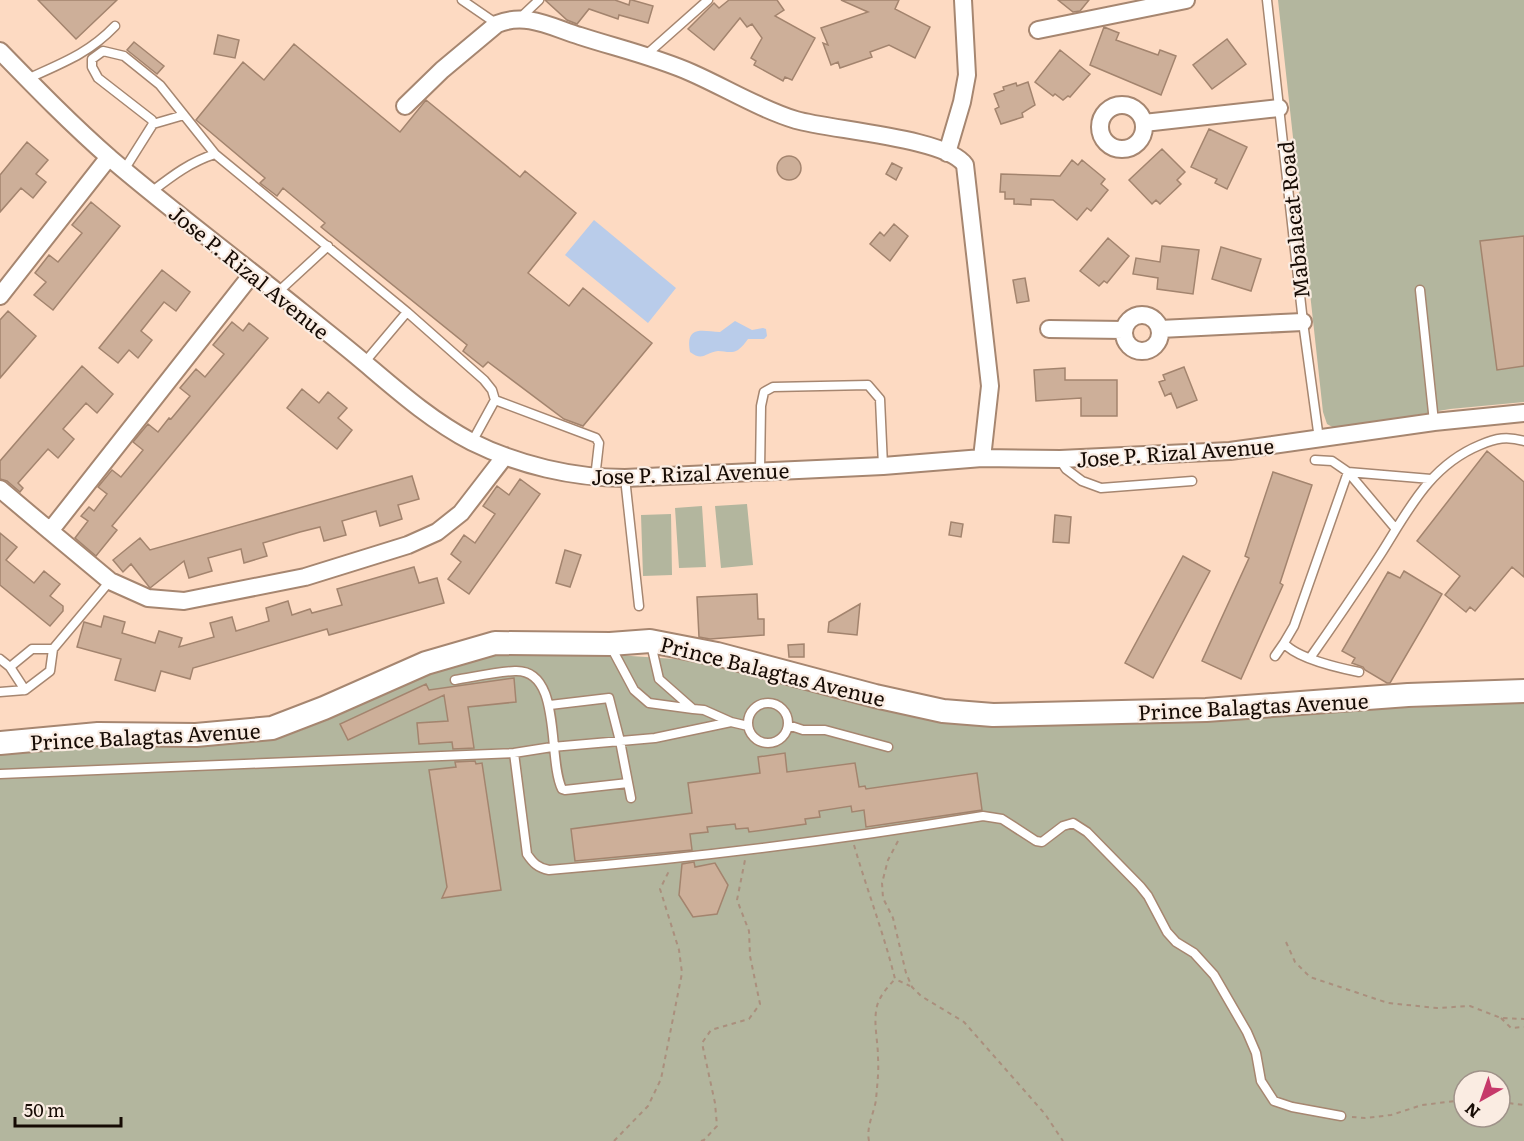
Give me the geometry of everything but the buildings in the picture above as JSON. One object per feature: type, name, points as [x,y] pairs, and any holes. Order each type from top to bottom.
[{"type":"main road","name":"Prince Balagtas Avenue","points":[[0,743],[98,734],[196,735],[272,728],[426,663],[495,643],[609,644],[650,640],[717,654],[875,696],[944,711],[993,715],[1206,710],[1408,695],[1524,691]]},
{"type":"street","points":[[947,153],[962,102],[967,75],[963,0]]},
{"type":"street","points":[[1038,30],[1186,0]]},
{"type":"street","points":[[405,106],[442,70],[497,24],[507,19],[520,18],[540,21],[645,55],[796,120],[914,142],[962,160],[965,165],[990,386],[982,458]]},
{"type":"street","name":"Jose P. Rizal Avenue","points":[[0,51],[124,170],[278,292],[406,399],[472,442],[505,456],[557,471],[595,478],[625,478],[883,466],[982,458],[1060,459],[1230,451],[1434,422],[1524,413]]},
{"type":"street","points":[[1144,123],[1279,108]]},
{"type":"street","points":[[0,296],[109,157]]},
{"type":"street","points":[[50,531],[253,273]]},
{"type":"street","points":[[1142,315],[1153,319],[1160,329],[1158,341],[1149,350],[1137,351],[1126,343],[1124,330],[1131,318],[1142,315]]},
{"type":"street","points":[[1160,329],[1303,322]]},
{"type":"street","points":[[1049,329],[1124,330]]},
{"type":"street","points":[[0,489],[110,581],[148,598],[184,601],[305,577],[408,546],[437,532],[461,513],[505,456]]},
{"type":"lane","points":[[462,0],[497,24]]},
{"type":"lane","points":[[520,18],[539,0]]},
{"type":"lane","points":[[645,55],[708,0]]},
{"type":"lane","name":"Mabalacat Road","points":[[1267,0],[1318,439]]},
{"type":"lane","points":[[27,79],[84,53],[100,42],[115,26]]},
{"type":"lane","points":[[153,124],[152,120],[98,78],[92,67],[92,58],[103,51],[123,56],[159,85],[216,154],[407,312],[484,380],[492,390],[495,400],[472,442]]},
{"type":"lane","points":[[124,170],[153,124],[184,115]]},
{"type":"lane","points":[[151,192],[197,159],[216,154]]},
{"type":"lane","points":[[278,292],[328,246]]},
{"type":"lane","points":[[1420,290],[1434,422]]},
{"type":"lane","points":[[364,363],[407,312]]},
{"type":"lane","points":[[760,470],[761,406],[764,392],[773,387],[868,386],[880,399],[883,466]]},
{"type":"lane","points":[[495,400],[596,438],[599,443],[595,478]]},
{"type":"lane","points":[[1311,658],[1381,553],[1395,528],[1431,479],[1462,452],[1494,439],[1509,437],[1524,441]]},
{"type":"lane","points":[[1060,459],[1066,469],[1082,481],[1101,488],[1192,481]]},
{"type":"lane","points":[[1315,460],[1332,461],[1348,472],[1395,528]]},
{"type":"lane","points":[[1348,472],[1431,479]]},
{"type":"lane","points":[[1275,656],[1294,626],[1348,472]]},
{"type":"lane","points":[[625,478],[639,606]]},
{"type":"lane","points":[[0,692],[25,690],[50,671],[53,649],[110,581]]},
{"type":"lane","points":[[650,640],[659,679],[693,709]]},
{"type":"lane","points":[[1284,643],[1291,649],[1311,658],[1359,672]]},
{"type":"lane","points":[[609,644],[634,690],[649,704],[704,710],[731,722],[748,726]]},
{"type":"lane","points":[[10,667],[32,649],[53,649]]},
{"type":"lane","points":[[0,659],[10,667],[25,690]]},
{"type":"lane","points":[[455,680],[516,671],[531,673],[539,681],[550,705],[552,747],[560,787],[565,790],[628,783]]},
{"type":"lane","points":[[550,705],[609,698],[631,798]]},
{"type":"lane","points":[[767,703],[778,705],[786,713],[788,725],[785,734],[778,741],[768,743],[759,741],[751,735],[748,726],[749,715],[756,706],[767,703]]},
{"type":"lane","points":[[0,774],[514,753],[552,747],[655,738],[731,722]]},
{"type":"lane","points":[[788,725],[803,730],[825,730],[888,747]]},
{"type":"lane","points":[[514,753],[527,854],[541,869],[674,860],[852,837],[982,816],[1002,819],[1036,841],[1042,842],[1063,826],[1073,823],[1079,826],[1140,886],[1167,932],[1176,942],[1194,954],[1214,975],[1246,1032],[1256,1053],[1260,1081],[1274,1101],[1292,1107],[1341,1116]]},
{"type":"path","points":[[852,837],[885,939],[895,979]]},
{"type":"path","points":[[900,837],[888,860],[882,884],[883,898],[895,924],[906,973],[912,987]]},
{"type":"path","points":[[700,1141],[704,1140],[717,1126],[715,1103],[702,1043],[711,1030],[749,1019],[760,1004],[750,956],[749,931],[737,900],[746,851]]},
{"type":"path","points":[[614,1141],[648,1106],[661,1079],[682,973],[680,950],[660,889],[674,860]]},
{"type":"path","points":[[1286,942],[1295,962],[1310,977],[1333,986],[1388,1003],[1437,1008],[1470,1006],[1501,1018],[1524,1018]]},
{"type":"path","points":[[895,979],[912,987],[921,996],[964,1022],[1045,1114],[1063,1141]]},
{"type":"path","points":[[869,1141],[868,1131],[878,1081],[875,1028],[877,1005],[895,979]]},
{"type":"path","points":[[1501,1018],[1511,1028],[1524,1027]]},
{"type":"path","points":[[1341,1116],[1365,1118],[1391,1115],[1422,1105],[1452,1101]]},
{"type":"green space","points":[[1278,0],[1524,0],[1524,402],[1450,409],[1336,429],[1327,424],[1323,412]]},
{"type":"green space","points":[[747,504],[753,565],[721,568],[715,506]]},
{"type":"green space","points":[[702,506],[706,567],[679,568],[675,508]]},
{"type":"green space","points":[[671,514],[672,575],[643,576],[641,515]]},
{"type":"green space","points":[[501,652],[602,654],[675,659],[717,665],[941,722],[980,726],[1020,727],[1524,702],[1524,1141],[0,1141],[0,752],[232,741],[302,730],[438,671]]},
{"type":"water","points":[[594,220],[676,288],[648,323],[565,255]]},
{"type":"water","points":[[735,321],[752,330],[766,329],[767,336],[764,339],[748,339],[733,352],[718,351],[698,356],[690,352],[690,337],[696,331],[720,332]]}]
